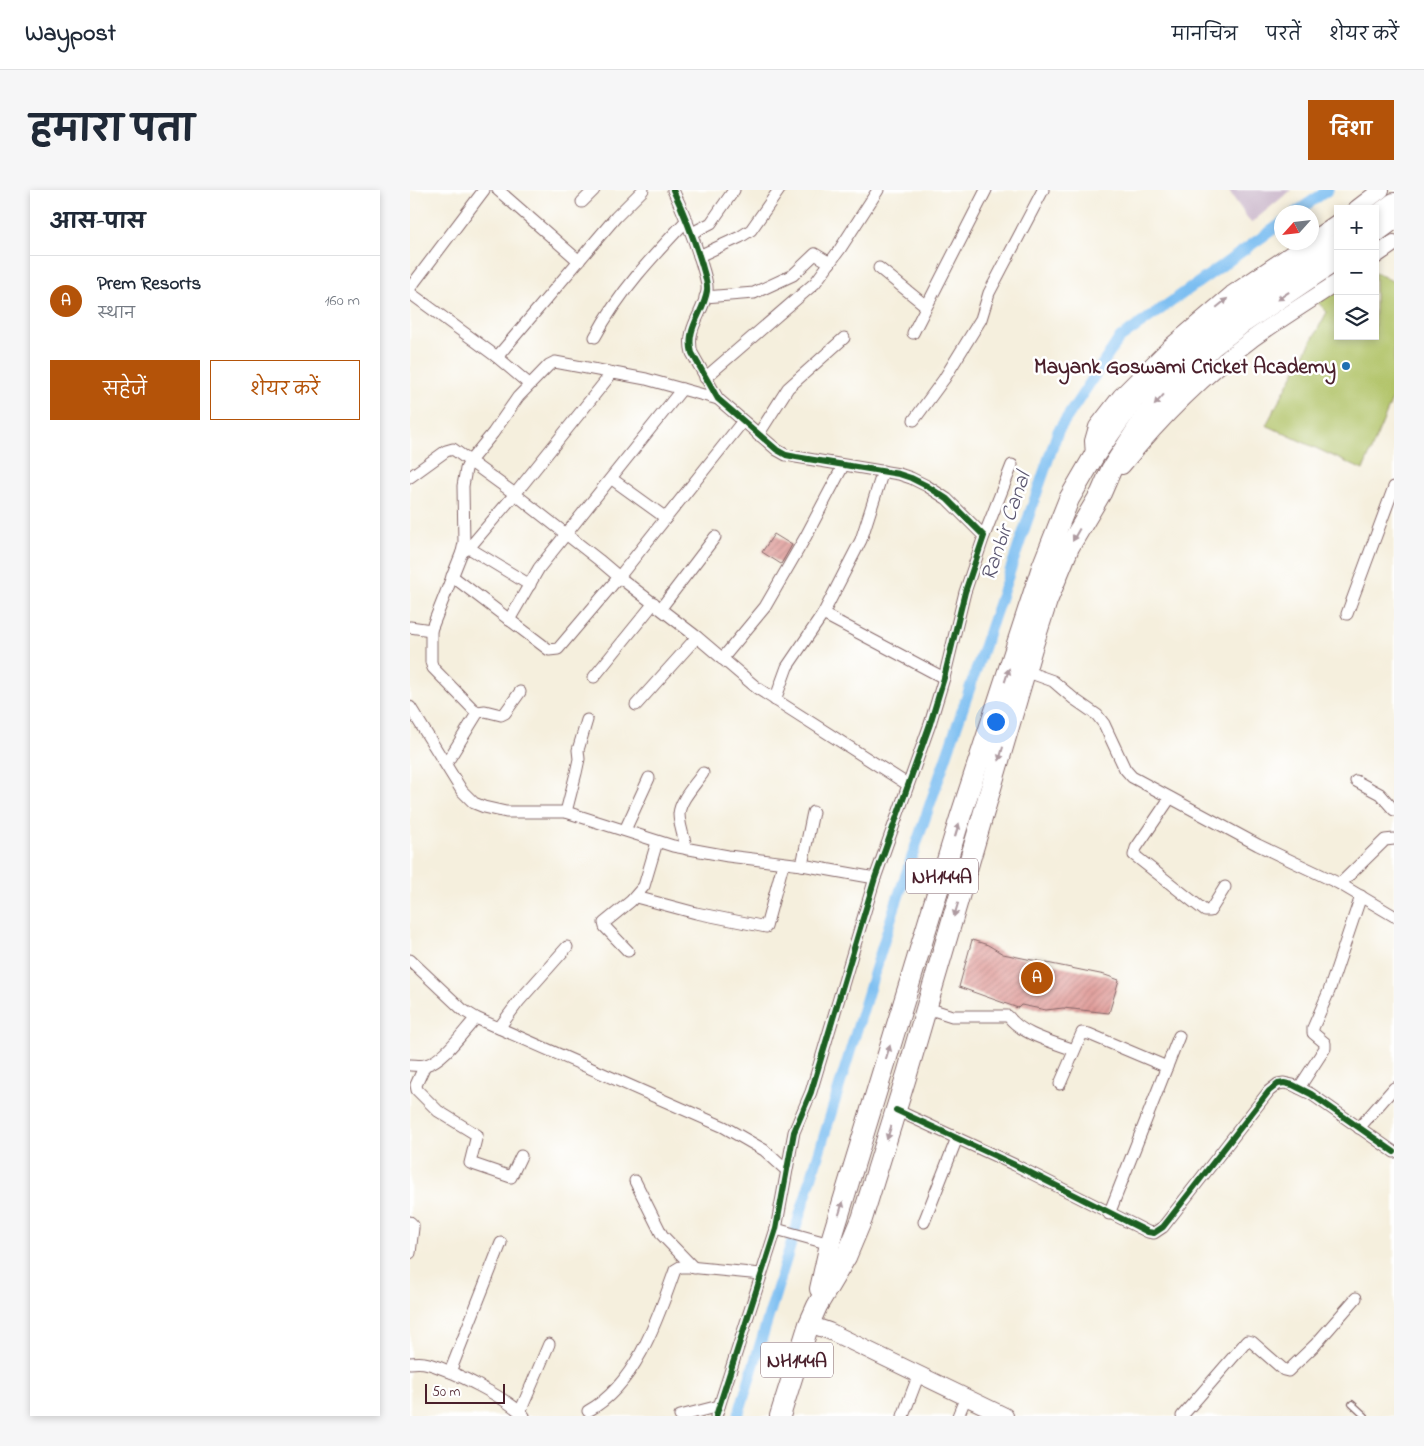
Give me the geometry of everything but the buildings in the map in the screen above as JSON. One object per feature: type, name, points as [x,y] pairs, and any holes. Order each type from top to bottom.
[{"type":"highway","points":[[1379,214],[1394,203]]},
{"type":"highway","points":[[1379,230],[1394,219]]},
{"type":"highway","name":"NH144A","points":[[780,1416],[809,1324],[817,1306],[830,1244],[960,818],[1042,567],[1069,500],[1094,456],[1134,399],[1154,378],[1220,320],[1334,246]]},
{"type":"highway","points":[[817,1306],[846,1257],[853,1241],[927,1008],[1026,671],[1058,571],[1069,547],[1116,463],[1147,414],[1184,373],[1213,346],[1240,325],[1334,262]]},
{"type":"street","points":[[484,190],[410,293],[497,357],[529,384]]},
{"type":"street","points":[[498,190],[579,261]]},
{"type":"street","points":[[582,202],[594,190]]},
{"type":"street","points":[[497,357],[616,216],[643,190]]},
{"type":"street","points":[[673,190],[692,233],[707,282],[705,297],[690,332],[692,353],[718,399],[758,435],[786,455],[842,466],[899,474],[927,486],[955,507],[984,536]]},
{"type":"street","points":[[692,233],[711,223],[734,190]]},
{"type":"street","points":[[699,256],[751,230],[779,190]]},
{"type":"street","points":[[705,378],[808,290],[830,263],[878,190]]},
{"type":"street","points":[[913,333],[986,190]]},
{"type":"street","points":[[914,420],[944,379],[981,318],[989,293],[1043,190]]},
{"type":"street","points":[[1361,205],[1382,190]]},
{"type":"street","points":[[596,337],[609,313],[628,285],[645,264],[687,220]]},
{"type":"street","points":[[1319,235],[1334,225]]},
{"type":"street","points":[[1379,253],[1394,242]]},
{"type":"street","points":[[1094,456],[1093,441],[1098,427],[1121,396],[1171,346],[1232,294],[1297,250]]},
{"type":"street","points":[[705,297],[754,293],[793,275],[815,254],[830,263]]},
{"type":"street","points":[[879,268],[926,306]]},
{"type":"street","points":[[1101,492],[1139,446],[1199,383],[1252,339],[1334,285]]},
{"type":"street","points":[[758,435],[788,388],[844,338]]},
{"type":"street","points":[[530,585],[466,550],[464,543],[463,478],[470,461],[529,384],[549,365],[555,362],[646,379],[718,399]]},
{"type":"street","points":[[520,692],[505,713],[501,715],[485,711],[478,712],[468,705],[433,668],[431,662],[431,630],[452,576],[466,550],[515,494],[612,373]]},
{"type":"street","points":[[510,620],[539,568],[682,389]]},
{"type":"street","points":[[452,576],[549,650],[558,649],[619,577],[743,422]]},
{"type":"street","points":[[410,477],[453,449],[515,494],[722,658],[757,688],[907,784]]},
{"type":"street","points":[[680,1416],[718,1411],[761,1274],[782,1230],[786,1170],[794,1132],[811,1092],[875,878],[930,724],[944,678],[965,592],[984,536],[1012,465]]},
{"type":"street","points":[[722,658],[765,607],[806,536],[842,466]]},
{"type":"street","points":[[775,700],[787,667],[823,614],[862,540],[883,471]]},
{"type":"street","points":[[612,479],[666,518]]},
{"type":"street","points":[[1346,614],[1394,487]]},
{"type":"street","points":[[594,677],[657,606],[714,536]]},
{"type":"street","points":[[823,614],[944,678]]},
{"type":"street","points":[[410,627],[431,630]]},
{"type":"street","points":[[636,705],[697,638]]},
{"type":"street","points":[[1026,671],[1053,681],[1097,715],[1104,724],[1129,774],[1258,845],[1340,884],[1394,916]]},
{"type":"street","points":[[410,707],[462,791],[474,803],[506,812],[566,812],[657,842],[687,849],[783,864],[802,865],[875,878]]},
{"type":"street","points":[[446,764],[478,712]]},
{"type":"street","points":[[566,812],[576,773],[578,750],[587,720]]},
{"type":"street","points":[[687,849],[680,819],[680,810],[684,800],[702,773]]},
{"type":"street","points":[[625,830],[649,778]]},
{"type":"street","points":[[1356,781],[1380,794],[1394,810]]},
{"type":"street","points":[[1170,798],[1136,848],[1134,855],[1205,912],[1210,911],[1225,887]]},
{"type":"street","points":[[802,865],[812,812]]},
{"type":"street","points":[[1340,884],[1385,840],[1393,837]]},
{"type":"street","points":[[628,951],[605,927],[604,923],[636,896],[644,886],[657,842]]},
{"type":"street","points":[[636,896],[696,913],[766,927],[783,864]]},
{"type":"street","points":[[1299,1088],[1325,1048],[1325,1043],[1314,1033],[1312,1028],[1329,991],[1360,896]]},
{"type":"street","points":[[499,1028],[518,1001],[567,947]]},
{"type":"street","points":[[410,960],[458,1005],[476,1018],[724,1127],[764,1150],[786,1170]]},
{"type":"street","points":[[927,1008],[952,1016],[1008,1016],[1012,1022],[1024,1030],[1074,1050]]},
{"type":"street","points":[[476,1018],[441,1056],[425,1066],[416,1085],[417,1090],[438,1111],[477,1135],[470,1163],[511,1177],[521,1156]]},
{"type":"street","points":[[1060,1084],[1081,1034],[1085,1033],[1166,1067]]},
{"type":"street","points":[[1109,1214],[1179,1036]]},
{"type":"street","points":[[410,1065],[425,1066]]},
{"type":"street","points":[[896,1110],[1016,1165],[1109,1214],[1148,1232],[1157,1232],[1269,1091],[1278,1084],[1284,1083],[1299,1088],[1394,1152]]},
{"type":"street","points":[[1359,1128],[1394,1088]]},
{"type":"street","points":[[924,1222],[957,1138]]},
{"type":"street","points":[[636,1181],[662,1235],[694,1268]]},
{"type":"street","points":[[410,1222],[413,1228],[410,1253]]},
{"type":"street","points":[[782,1230],[830,1244]]},
{"type":"street","points":[[450,1372],[501,1243]]},
{"type":"street","points":[[588,1411],[602,1401],[625,1379],[643,1348],[660,1312],[675,1270],[680,1267],[761,1274]]},
{"type":"street","points":[[1182,1416],[1247,1341],[1252,1342],[1284,1370],[1288,1371],[1315,1345],[1356,1298]]},
{"type":"street","points":[[809,1324],[829,1331],[1004,1416]]},
{"type":"street","points":[[410,1363],[428,1363],[450,1372],[504,1400],[522,1414],[550,1344]]},
{"type":"street","points":[[903,1416],[919,1374]]},
{"type":"street","points":[[958,1416],[966,1397]]},
{"type":"lane","points":[[1352,1404],[1365,1416]]},
{"type":"shaded area","points":[[1228,190],[1291,190],[1251,223]]},
{"type":"green space","name":"Mayank Goswami Cricket Academy","points":[[1334,263],[1334,340],[1379,340],[1379,274],[1394,282],[1394,395],[1363,470],[1266,425],[1327,312],[1307,291]]},
{"type":"waterway","name":"Ranbir Canal","points":[[1306,205],[1328,190]]},
{"type":"waterway","name":"Ranbir Canal","points":[[738,1416],[893,912],[1058,431],[1119,339],[1274,229]]},
{"type":"cycle path","points":[[673,190],[692,236],[707,284],[705,299],[691,336],[692,353],[718,399],[777,450],[786,455],[899,474],[911,478],[947,499],[984,536],[965,592],[944,678],[930,724],[875,878],[811,1092],[794,1132],[776,1229],[716,1416]]},
{"type":"cycle path","points":[[896,1110],[1015,1165],[1148,1232],[1154,1233],[1163,1227],[1269,1091],[1278,1084],[1293,1085],[1311,1094],[1394,1152]]},
{"type":"place","name":"Mayank Goswami Cricket Academy","points":[[1346,366]]},
{"type":"place","name":"Prem Resorts","points":[[1037,978]]}]
